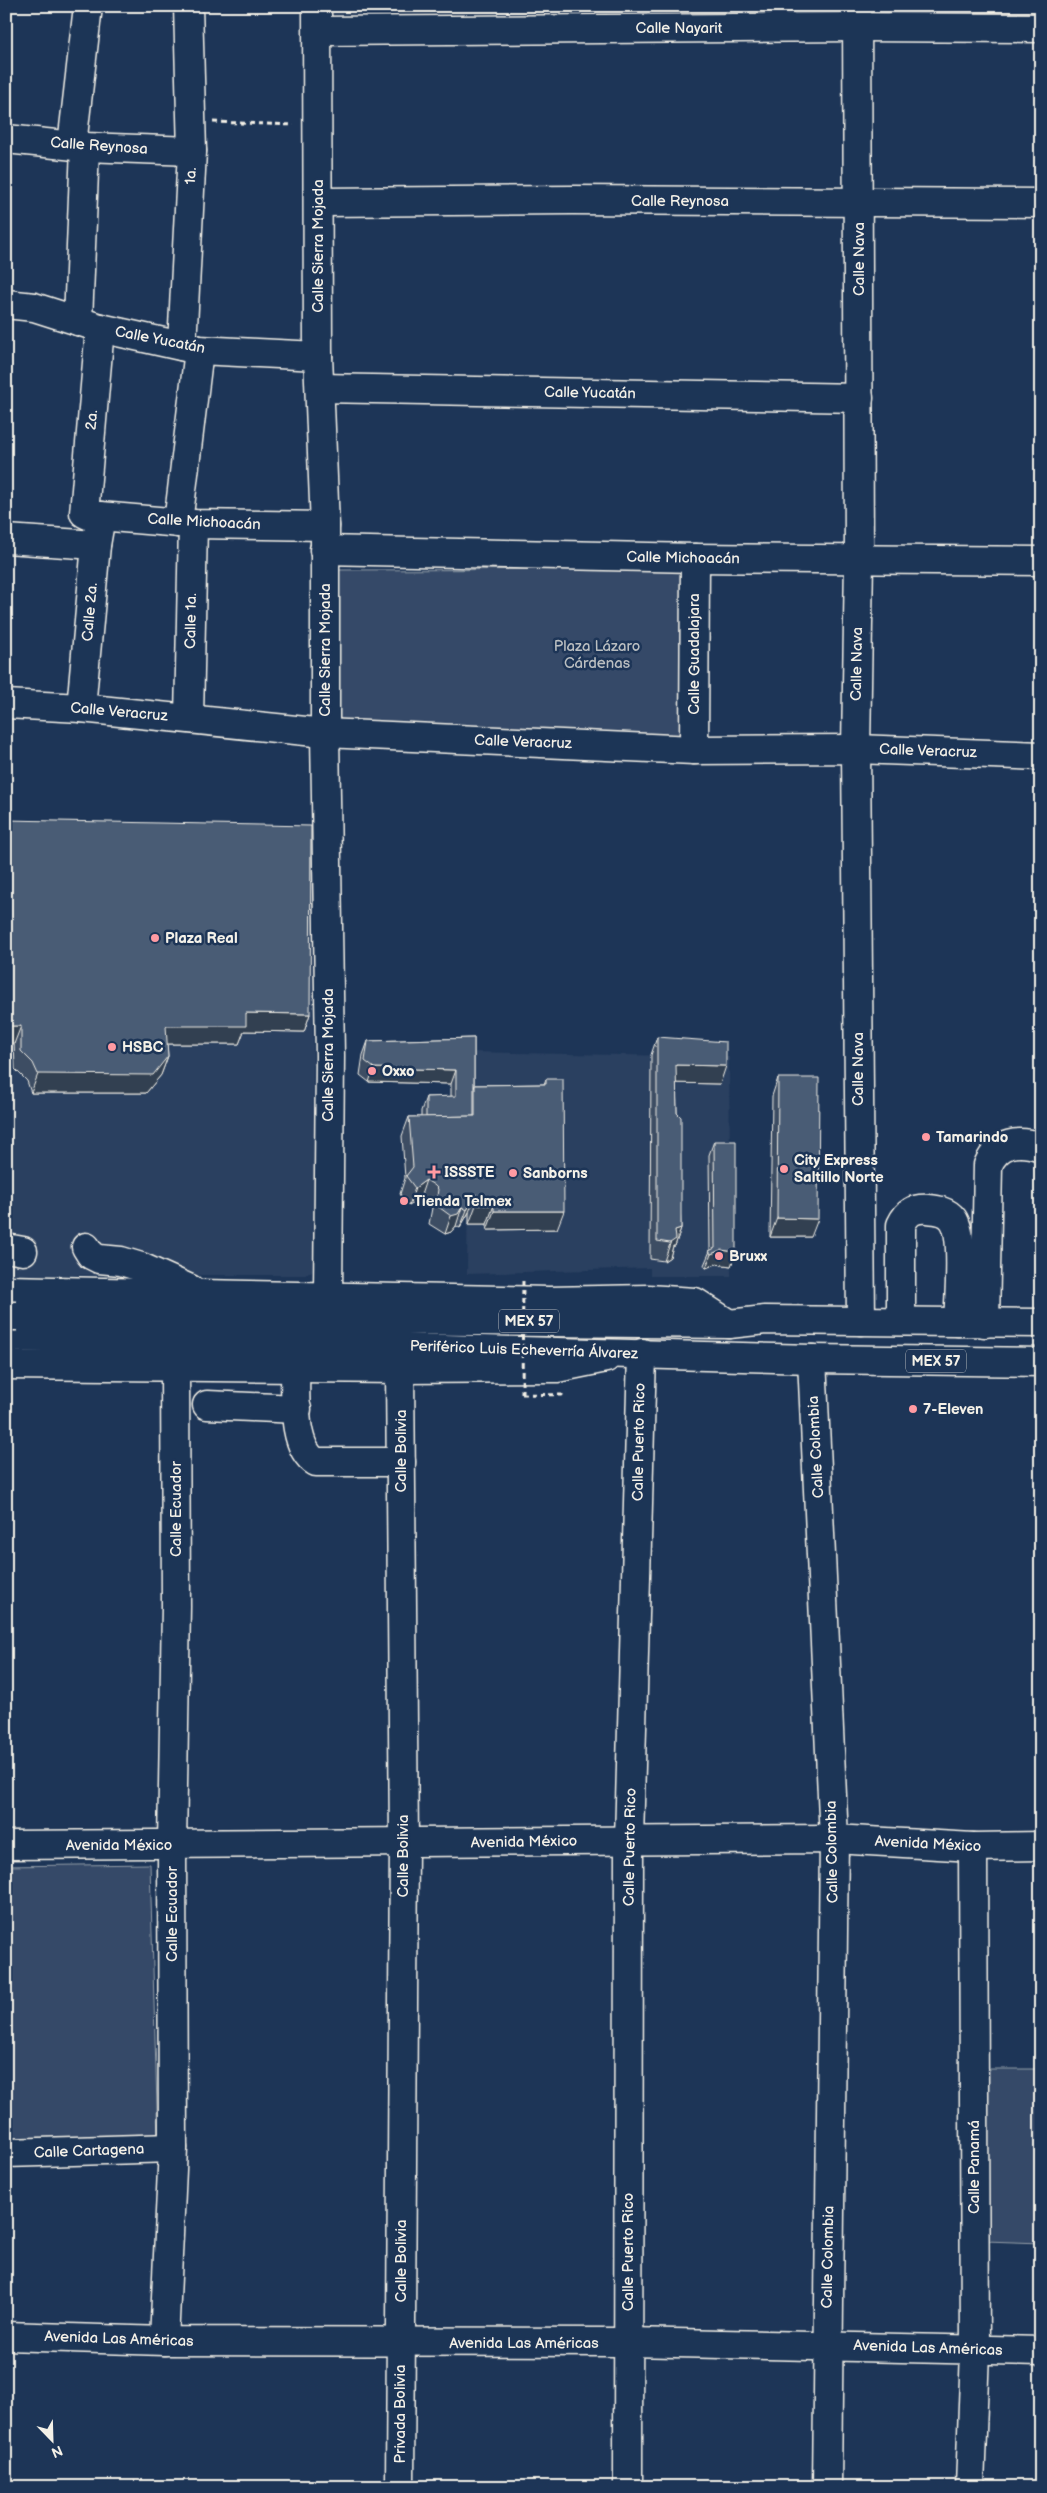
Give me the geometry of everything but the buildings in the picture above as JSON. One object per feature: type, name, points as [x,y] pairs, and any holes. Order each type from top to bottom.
[{"type":"main road","name":"2a.","points":[[88,6],[79,146],[89,325],[93,514]]},
{"type":"main road","name":"1a.","points":[[185,524],[191,348],[192,151],[188,6]]},
{"type":"main road","name":"Calle Nayarit","points":[[317,19],[857,16],[1041,28]]},
{"type":"main road","name":"Calle Nava","points":[[857,16],[859,559],[856,749],[861,1321]]},
{"type":"main road","name":"Calle Sierra Mojada","points":[[317,19],[318,356],[324,538],[330,1056],[328,1295]]},
{"type":"main road","name":"Calle Reynosa","points":[[6,138],[79,146],[192,151]]},
{"type":"main road","name":"Calle Reynosa","points":[[319,202],[859,201],[1041,203]]},
{"type":"main road","name":"Calle Yucatán","points":[[6,304],[34,307],[89,325],[191,348],[318,356]]},
{"type":"main road","name":"Calle Yucatán","points":[[320,388],[859,398]]},
{"type":"main road","name":"Calle Michoacán","points":[[93,514],[324,538],[695,558],[1041,561]]},
{"type":"main road","name":"Calle 2a.","points":[[81,708],[96,545],[93,514]]},
{"type":"main road","name":"Calle 1a.","points":[[185,524],[189,718]]},
{"type":"main road","points":[[6,539],[96,545]]},
{"type":"main road","name":"Calle Guadalajara","points":[[694,750],[695,558]]},
{"type":"main road","name":"Calle Veracruz","points":[[6,704],[81,708],[189,718],[325,734],[694,750],[856,749],[1041,756]]},
{"type":"main road","points":[[985,1323],[988,1165],[993,1154],[1000,1146],[1028,1142],[1041,1147]]},
{"type":"main road","points":[[901,1321],[901,1225],[906,1215],[915,1209],[926,1209],[942,1210],[952,1217],[960,1232],[958,1322]]},
{"type":"main road","points":[[86,1247],[91,1255],[99,1259],[121,1261],[156,1272],[198,1293]]},
{"type":"main road","points":[[10,1314],[198,1293],[549,1301],[648,1299],[695,1302],[729,1324]]},
{"type":"main road","name":"Periférico Luis Echeverría Álvarez","points":[[10,1314],[729,1324],[765,1320],[1041,1323]]},
{"type":"main road","name":"Periférico Luis Echeverría Álvarez","points":[[10,1314],[632,1353],[812,1359],[1041,1362]]},
{"type":"main road","points":[[6,1365],[400,1369],[557,1368],[632,1353]]},
{"type":"main road","name":"Calle Puerto Rico","points":[[628,2487],[632,1353]]},
{"type":"main road","name":"Calle Colombia","points":[[812,1359],[834,1839],[827,2346],[827,2487]]},
{"type":"main road","name":"Calle Ecuador","points":[[164,2342],[173,2148],[172,1845],[176,1606],[175,1366]]},
{"type":"main road","points":[[295,1367],[300,1440],[303,1450],[316,1462],[401,1462]]},
{"type":"main road","name":"Calle Bolivia","points":[[400,1369],[404,1844],[401,2343]]},
{"type":"main road","points":[[207,1405],[297,1409]]},
{"type":"main road","name":"Avenida México","points":[[6,1845],[404,1844],[834,1839],[973,1847],[1041,1846]]},
{"type":"main road","name":"Calle Panamá","points":[[970,2487],[975,2350],[973,1847]]},
{"type":"main road","name":"Calle Cartagena","points":[[6,2153],[173,2148]]},
{"type":"main road","name":"Avenida Las Américas","points":[[6,2336],[164,2342],[628,2342],[1041,2351]]},
{"type":"main road","name":"Privada Bolivia","points":[[400,2485],[401,2343]]},
{"type":"path","points":[[190,120],[317,126]]},
{"type":"path","points":[[522,1394],[523,1280]]},
{"type":"shaded area","points":[[6,838],[313,845],[313,1076],[318,1260],[312,1272],[304,1275],[6,1275]]},
{"type":"shaded area","points":[[469,1052],[729,1057],[731,1276],[650,1276],[650,1268],[467,1274]]},
{"type":"green space","name":"Plaza Lázaro Cárdenas","points":[[682,569],[683,741],[338,734],[337,570]]},
{"type":"green space","points":[[150,1864],[158,2142],[6,2144],[6,1866]]},
{"type":"green space","points":[[988,2069],[1041,2069],[1041,2243],[986,2241]]},
{"type":"place","name":"Plaza Real","points":[[155,938]]},
{"type":"place","name":"HSBC","points":[[112,1047]]},
{"type":"place","name":"Oxxo","points":[[372,1071]]},
{"type":"place","name":"Tamarindo","points":[[926,1137]]},
{"type":"place","name":"City Express Saltillo Norte","points":[[784,1169]]},
{"type":"place","name":"ISSSTE","points":[[434,1172]]},
{"type":"place","name":"Sanborns","points":[[513,1173]]},
{"type":"place","name":"Tienda Telmex","points":[[404,1201]]},
{"type":"place","name":"Bruxx","points":[[719,1256]]},
{"type":"place","name":"7-Eleven","points":[[913,1409]]}]
